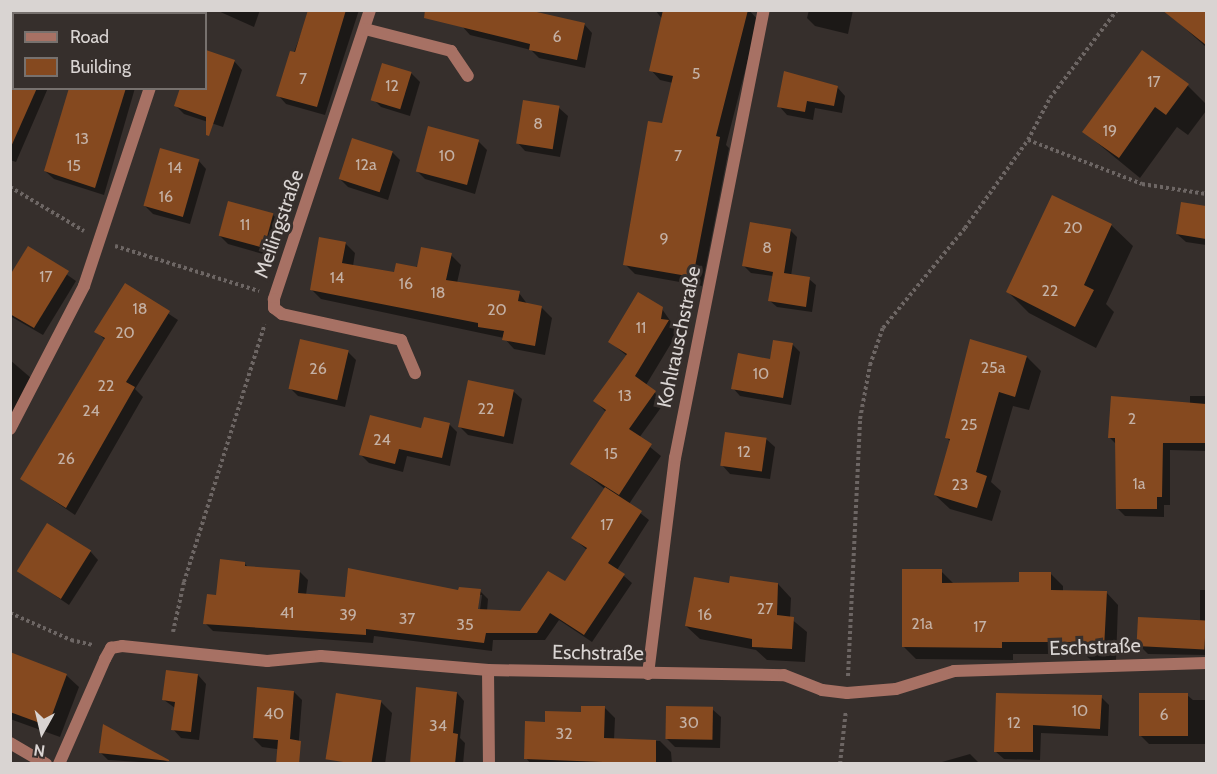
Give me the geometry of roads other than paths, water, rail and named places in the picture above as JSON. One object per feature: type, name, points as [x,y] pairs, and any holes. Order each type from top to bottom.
[{"type":"street","name":"Meilingstraße","points":[[370,10],[274,299],[274,308],[282,314],[401,340],[415,373]]},
{"type":"street","name":"Kohlrauschstraße","points":[[648,674],[675,458],[764,10]]},
{"type":"street","points":[[364,29],[451,51],[468,76]]},
{"type":"street","points":[[10,429],[84,286],[149,90]]},
{"type":"street","name":"Eschstraße","points":[[59,764],[111,648],[170,651],[267,661],[321,656],[488,670],[784,675],[822,690],[847,693],[896,689],[954,671],[1206,663]]},
{"type":"street","points":[[488,670],[489,764]]},
{"type":"street","points":[[10,743],[46,764]]}]
